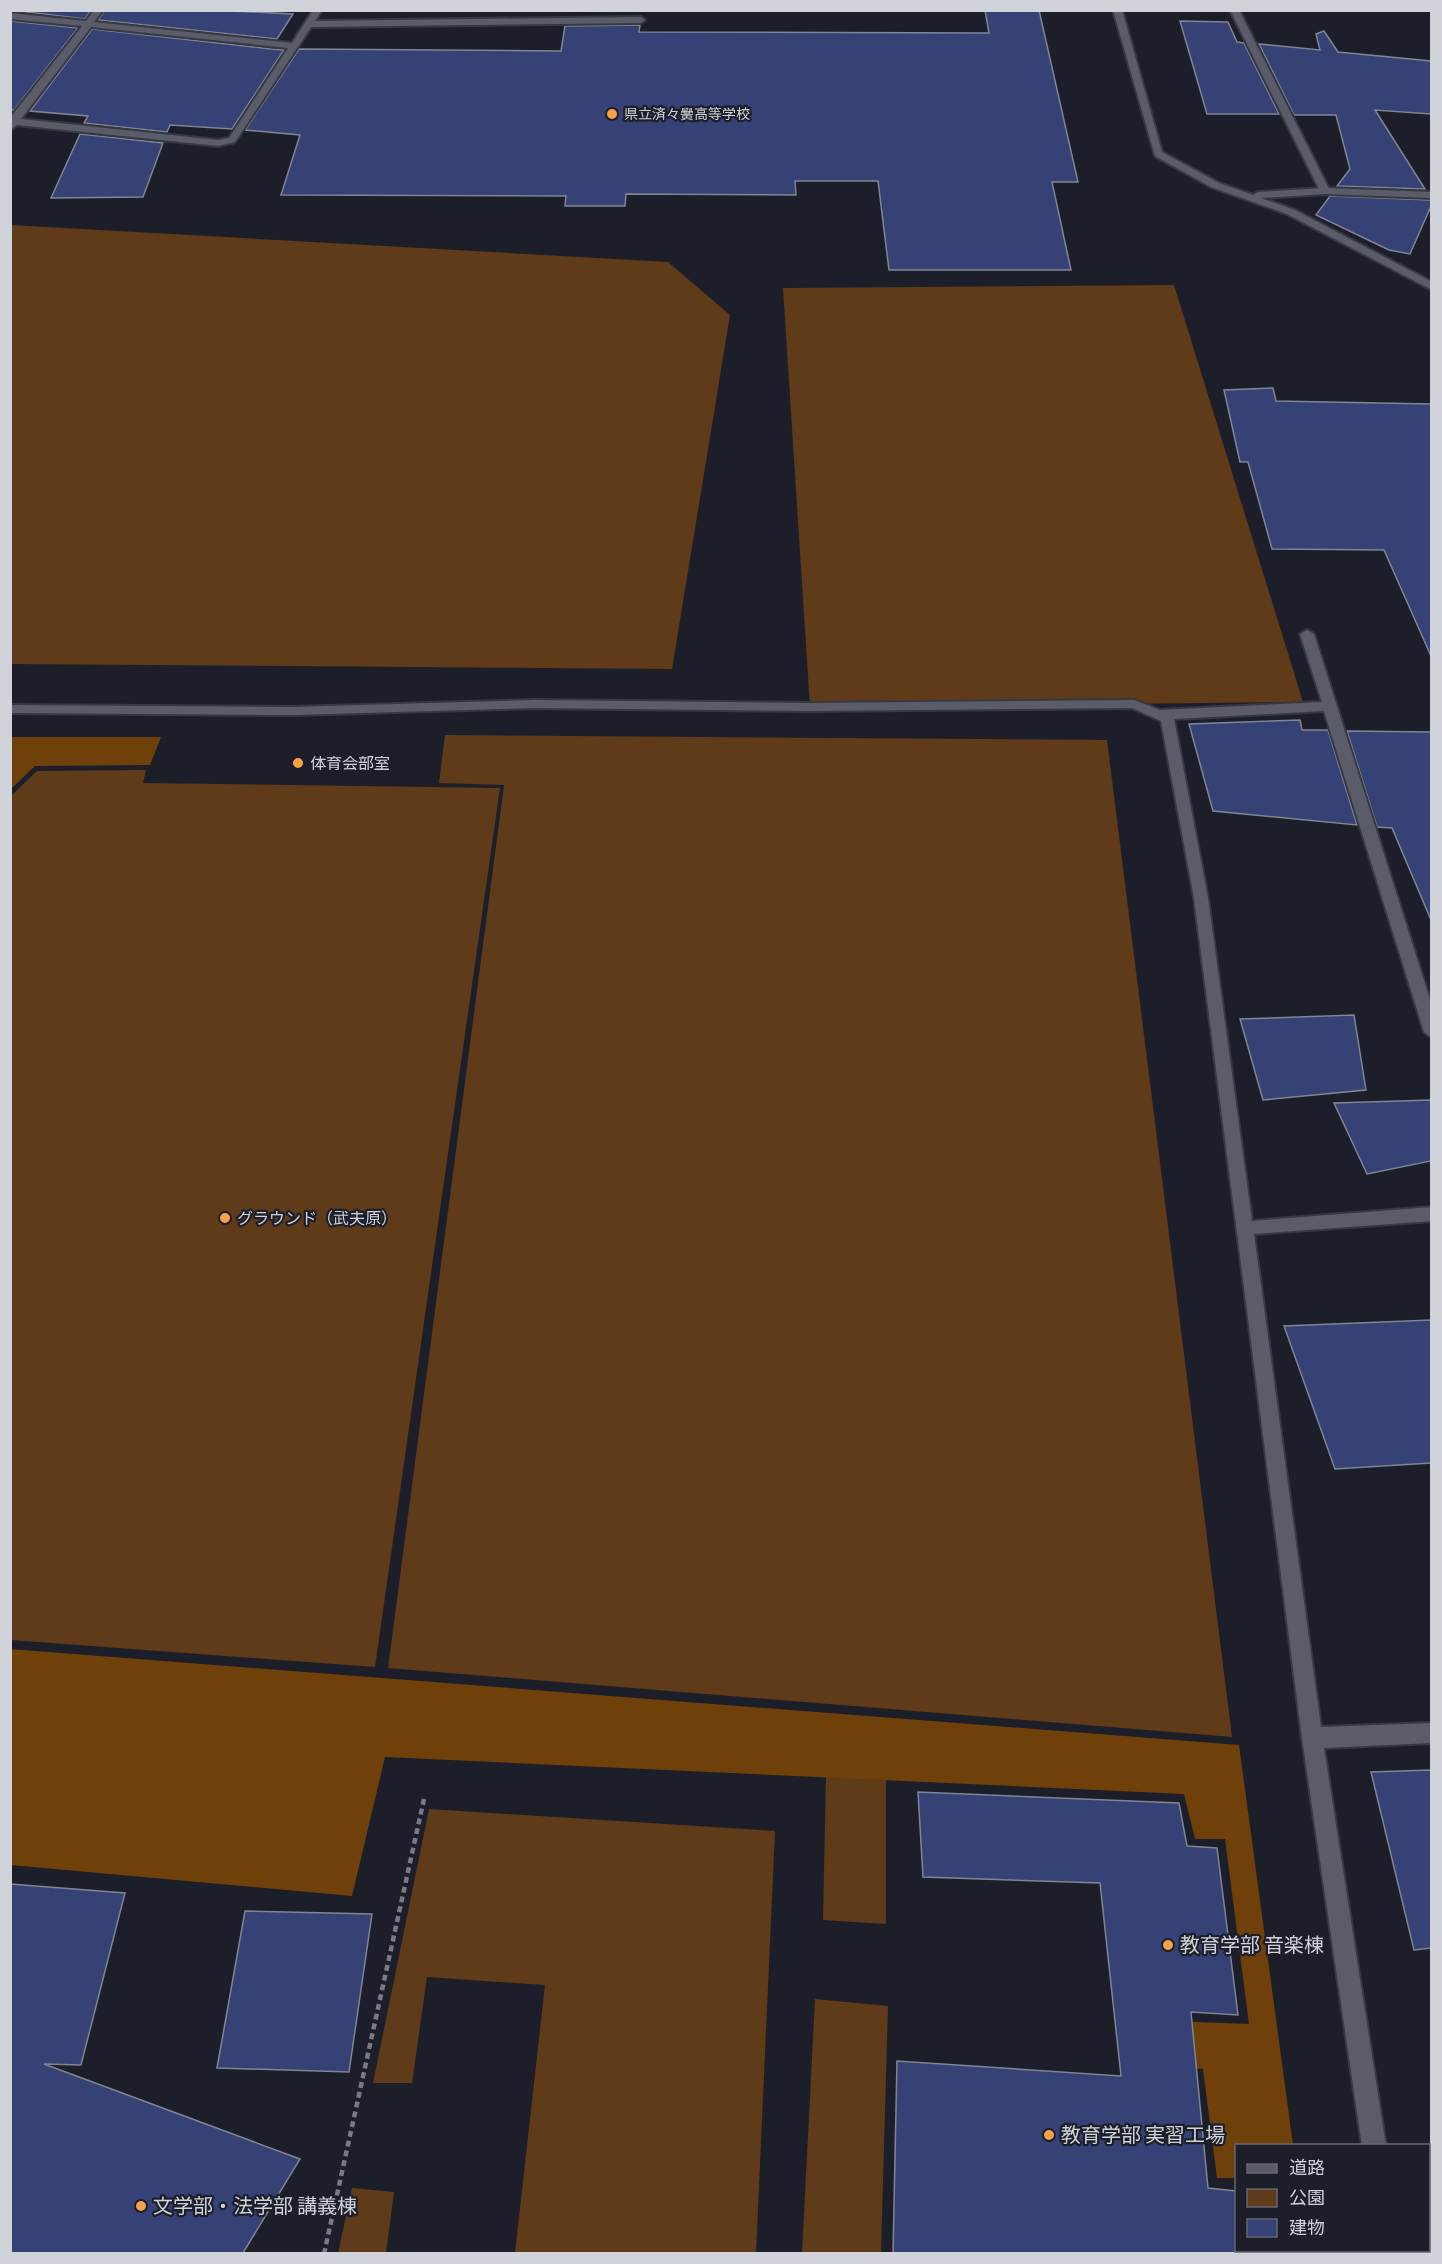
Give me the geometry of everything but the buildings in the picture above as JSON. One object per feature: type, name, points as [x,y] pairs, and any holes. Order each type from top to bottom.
[{"type":"street","points":[[12,123],[99,10]]},
{"type":"street","points":[[12,123],[218,143],[232,140],[318,10]]},
{"type":"street","points":[[1117,10],[1158,154],[1215,185],[1291,212],[1431,287]]},
{"type":"street","points":[[1234,10],[1325,191]]},
{"type":"street","points":[[10,16],[295,46]]},
{"type":"street","points":[[309,24],[641,20]]},
{"type":"street","points":[[1248,195],[1292,195],[1325,191],[1431,195]]},
{"type":"street","points":[[1307,634],[1431,1032]]},
{"type":"street","points":[[10,709],[292,711],[536,704],[810,707],[1134,704],[1167,719],[1201,898],[1312,1738],[1374,2144]]},
{"type":"street","points":[[1158,715],[1330,706]]},
{"type":"street","points":[[1246,1228],[1431,1214]]},
{"type":"street","points":[[1312,1738],[1431,1733]]},
{"type":"path","points":[[324,2253],[424,1799]]},
{"type":"green space","points":[[10,225],[668,262],[730,315],[672,669],[11,664]]},
{"type":"green space","points":[[1174,285],[1303,702],[810,707],[783,288]]},
{"type":"green space","points":[[445,735],[1107,740],[1232,1737],[388,1668],[504,785],[439,783]]},
{"type":"green space","name":"グラウンド（武夫原）","points":[[146,770],[143,783],[500,788],[375,1667],[11,1640],[11,796],[37,771]]},
{"type":"green space","points":[[826,1776],[886,1780],[886,1924],[823,1920]]},
{"type":"green space","points":[[429,1809],[775,1831],[756,2253],[515,2253],[545,1985],[427,1977],[412,2083],[373,2083]]},
{"type":"green space","points":[[815,1999],[888,2006],[881,2253],[802,2253]]},
{"type":"green space","points":[[352,2188],[394,2192],[386,2253],[338,2253]]},
{"type":"shaded area","points":[[11,737],[161,737],[150,765],[35,766],[11,789]]},
{"type":"shaded area","points":[[10,1649],[1239,1745],[1293,2144],[1235,2144],[1235,2178],[1217,2178],[1203,2069],[1122,2062],[1115,2019],[1249,2024],[1225,1839],[1195,1839],[1184,1794],[385,1757],[352,1896],[11,1865]]},
{"type":"place","name":"県立済々黌高等学校","points":[[612,114]]},
{"type":"place","name":"体育会部室","points":[[298,763]]},
{"type":"place","name":"グラウンド（武夫原）","points":[[225,1218]]},
{"type":"place","name":"教育学部 音楽棟","points":[[1168,1945]]},
{"type":"place","name":"教育学部 実習工場","points":[[1049,2135]]},
{"type":"place","name":"文学部・法学部 講義棟","points":[[141,2206]]}]
